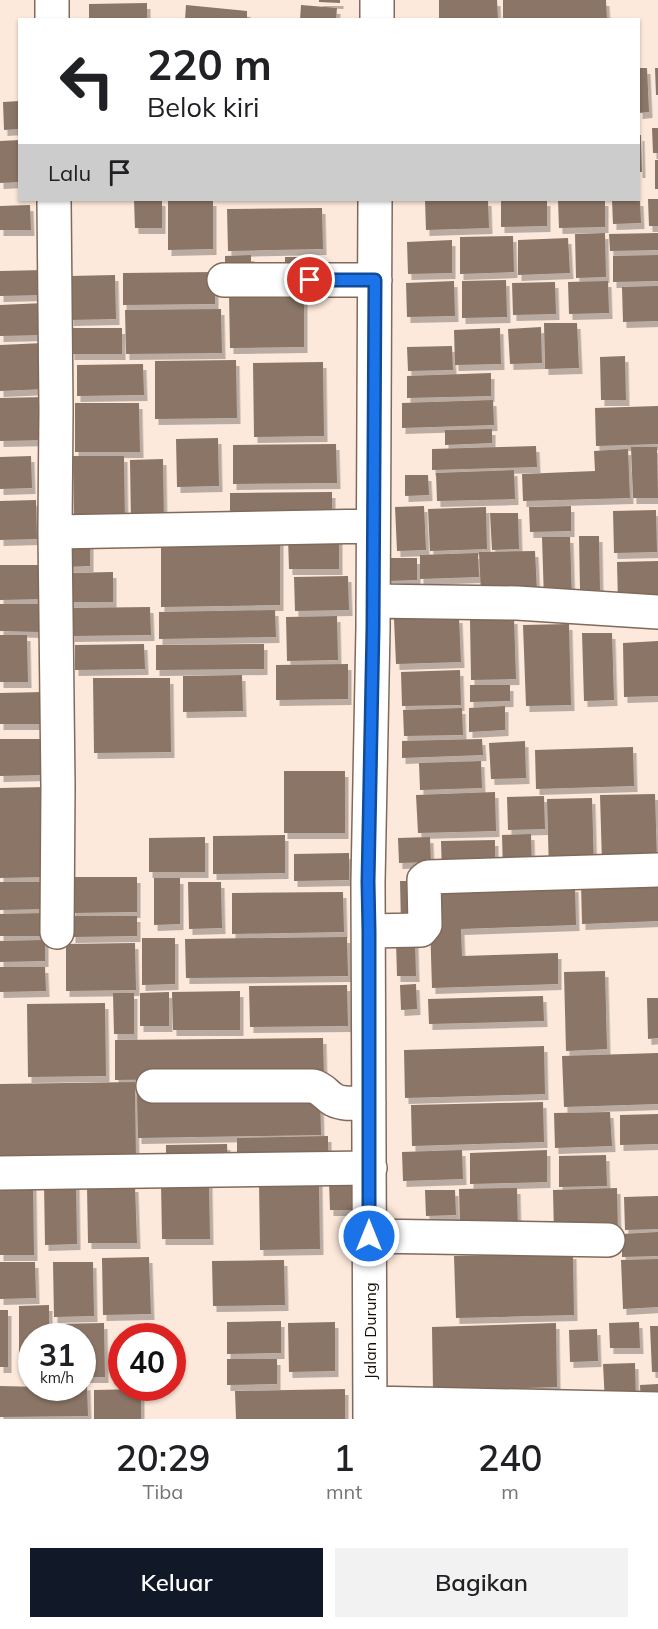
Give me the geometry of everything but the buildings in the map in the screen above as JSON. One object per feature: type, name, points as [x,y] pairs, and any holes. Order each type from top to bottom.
[{"type":"street","points":[[52,0],[52,18]]},
{"type":"street","points":[[377,0],[377,18]]},
{"type":"street","points":[[54,201],[57,932]]},
{"type":"street","name":"Jalan Durung","points":[[370,1411],[368,882],[373,601],[375,201]]},
{"type":"street","points":[[224,280],[375,280]]},
{"type":"street","points":[[55,532],[373,526]]},
{"type":"street","points":[[373,601],[517,603],[658,612]]},
{"type":"street","points":[[369,932],[423,929],[425,925],[424,880],[428,878],[658,870]]},
{"type":"street","points":[[153,1086],[313,1086],[339,1101],[369,1103]]},
{"type":"street","points":[[0,1173],[370,1168]]},
{"type":"street","points":[[369,1236],[608,1240]]},
{"type":"street","points":[[370,1411],[658,1409]]},
{"type":"route","points":[[310,280],[375,280],[373,628],[368,882],[369,1236]]}]
